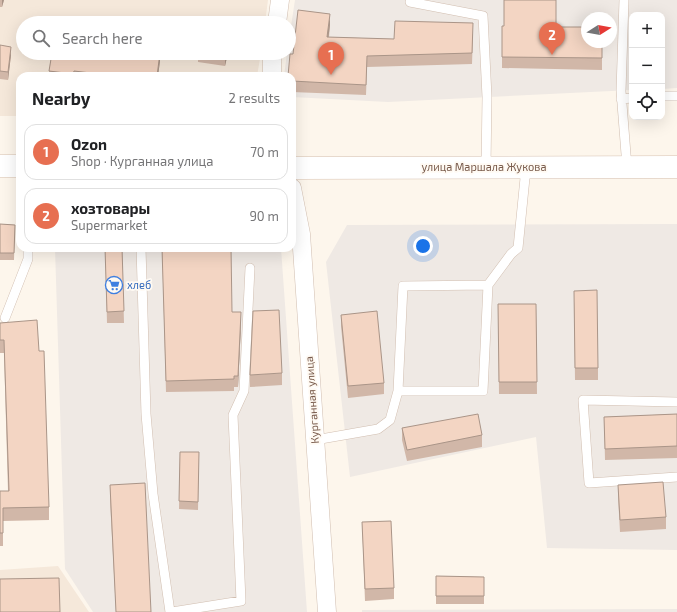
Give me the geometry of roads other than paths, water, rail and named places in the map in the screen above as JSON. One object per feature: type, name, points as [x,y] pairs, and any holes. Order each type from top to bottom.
[{"type":"main road","points":[[0,166],[16,166]]},
{"type":"main road","name":"улица Маршала Жукова","points":[[296,168],[677,167]]},
{"type":"street","points":[[278,16],[280,0]]},
{"type":"street","points":[[272,60],[272,72]]},
{"type":"street","name":"Курганная улица","points":[[296,208],[301,234],[327,612]]},
{"type":"lane","points":[[624,0],[621,99],[627,167]]},
{"type":"lane","points":[[410,2],[483,16],[487,97],[486,167]]},
{"type":"lane","points":[[665,96],[677,96]]},
{"type":"lane","points":[[621,99],[629,98]]},
{"type":"lane","points":[[398,391],[483,391],[488,285],[511,254],[518,248],[526,167]]},
{"type":"lane","points":[[5,318],[28,259],[28,252]]},
{"type":"lane","points":[[141,252],[146,414],[153,494],[171,612],[241,601],[233,415],[244,391],[250,268]]},
{"type":"lane","points":[[315,440],[378,429],[390,420],[398,391],[403,286],[488,285]]},
{"type":"lane","points":[[677,402],[583,400],[589,483],[677,477]]},
{"type":"place","name":"хозтовары","points":[[552,55]]},
{"type":"place","name":"Ozon","points":[[331,75]]},
{"type":"place","name":"хлеб","points":[[114,285]]}]
